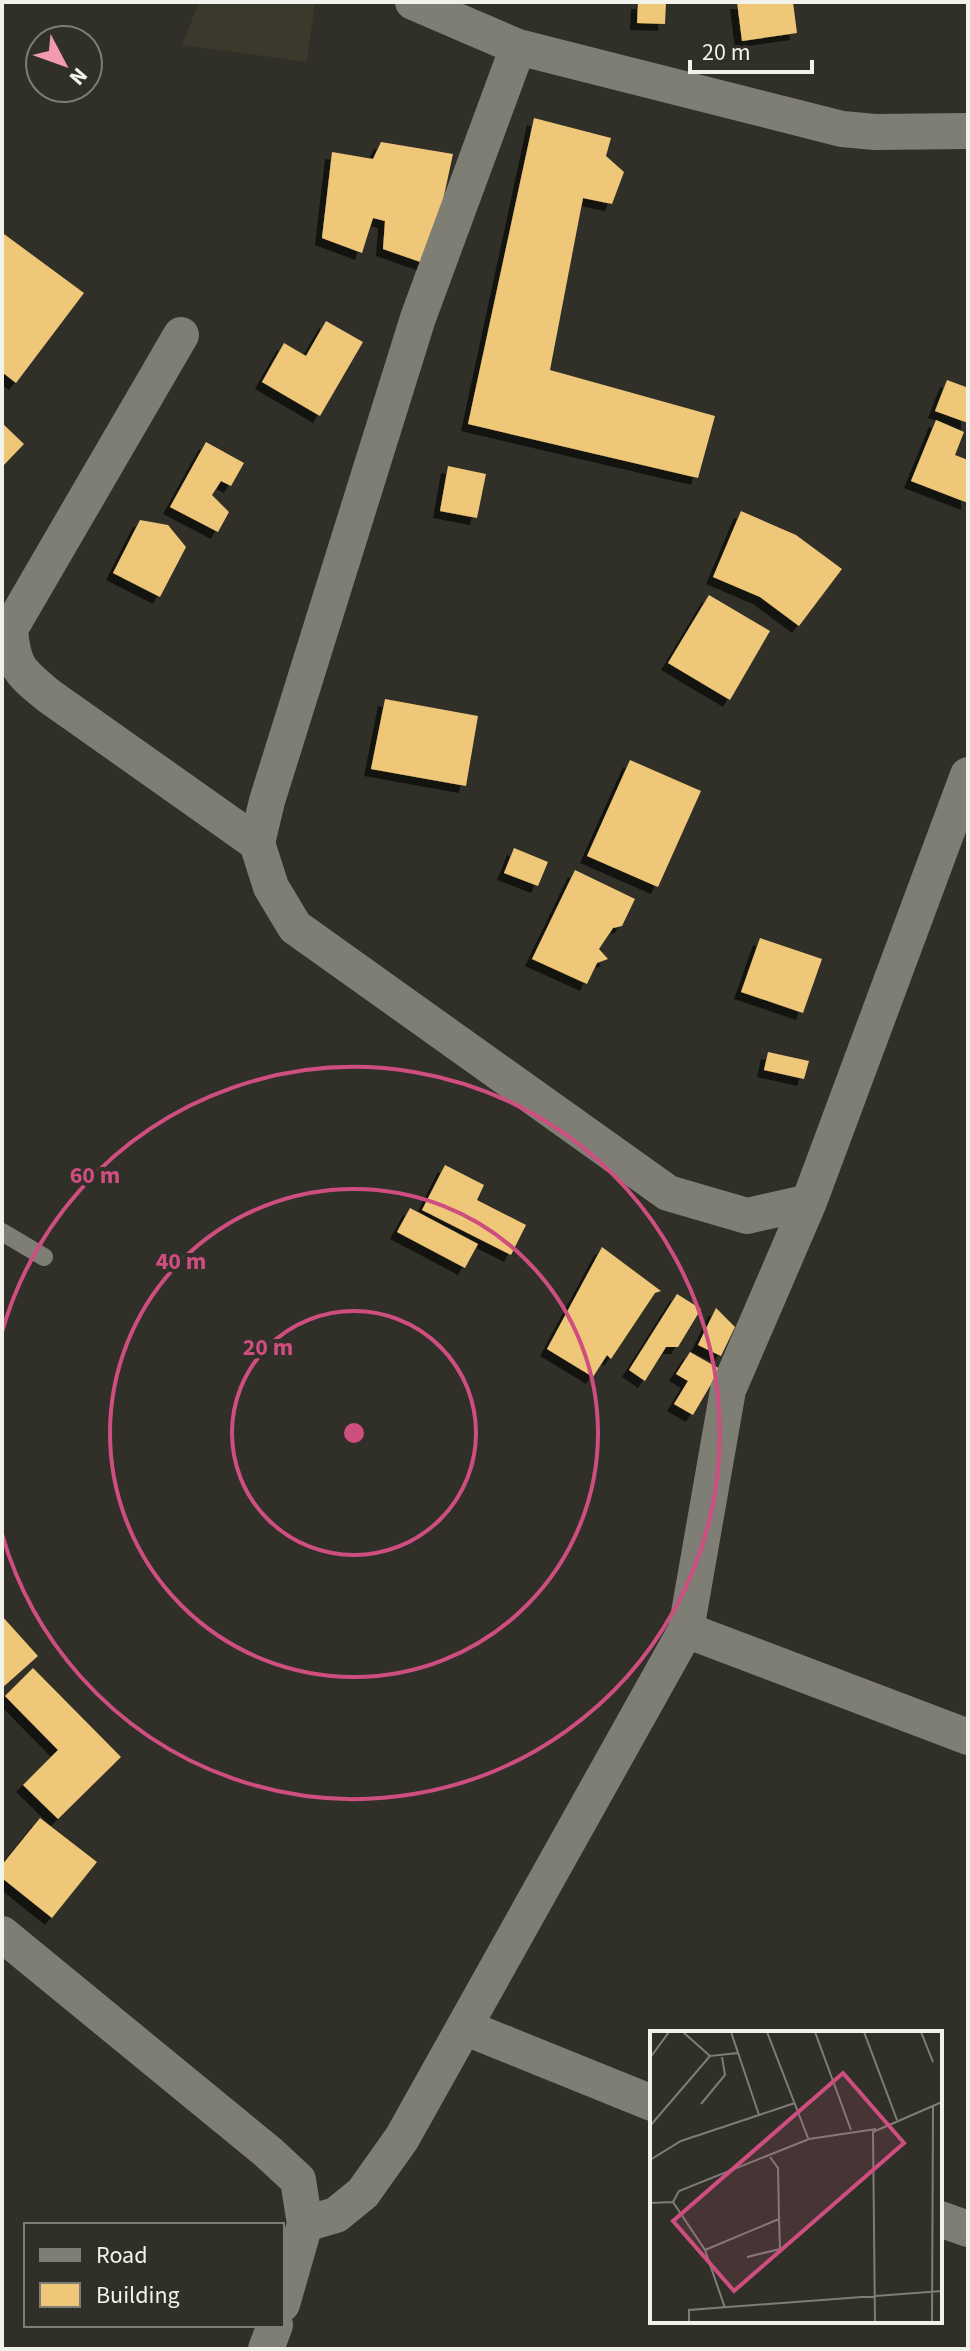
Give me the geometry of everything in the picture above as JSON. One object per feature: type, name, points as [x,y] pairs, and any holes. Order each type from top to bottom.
[{"type":"street","points":[[413,2],[518,47],[842,129],[875,132],[968,131]]},
{"type":"street","points":[[518,47],[418,318],[267,801],[257,843],[271,887],[295,927],[668,1193],[747,1216],[809,1202]]},
{"type":"street","points":[[181,335],[10,629],[12,651],[21,674],[49,696],[257,843]]},
{"type":"street","points":[[305,2224],[336,2215],[363,2193],[402,2138],[686,1630],[728,1390],[809,1202],[968,775]]},
{"type":"street","points":[[686,1630],[968,1737]]},
{"type":"street","points":[[2,1934],[298,2180],[305,2224],[284,2297]]},
{"type":"street","points":[[464,2027],[650,2102]]},
{"type":"street","points":[[942,2220],[968,2229]]},
{"type":"street","points":[[266,2349],[274,2327]]},
{"type":"lane","points":[[2,1232],[44,1257]]},
{"type":"shaded area","points":[[199,2],[315,2],[307,62],[182,45]]},
{"type":"building","points":[[638,2],[666,2],[665,24],[637,23]]},
{"type":"building","points":[[737,2],[793,2],[797,33],[742,41]]},
{"type":"building","points":[[534,118],[611,138],[606,156],[624,172],[612,204],[583,198],[550,370],[715,416],[698,478],[468,424]]},
{"type":"building","points":[[381,142],[453,154],[429,265],[383,249],[385,221],[373,218],[362,253],[322,238],[332,152],[373,159]]},
{"type":"building","points":[[4,234],[84,293],[16,383],[2,372]]},
{"type":"building","points":[[326,321],[363,342],[320,416],[262,382],[284,343],[306,356]]},
{"type":"building","points":[[947,380],[966,387],[968,381],[968,423],[935,411]]},
{"type":"building","points":[[936,420],[964,432],[955,455],[968,460],[968,503],[911,481]]},
{"type":"building","points":[[2,423],[24,444],[2,467]]},
{"type":"building","points":[[206,442],[244,463],[231,486],[221,481],[212,495],[229,512],[218,532],[170,507]]},
{"type":"building","points":[[448,466],[486,474],[477,518],[440,511]]},
{"type":"building","points":[[741,511],[796,535],[842,569],[799,626],[760,597],[713,577]]},
{"type":"building","points":[[140,520],[168,525],[186,547],[160,597],[113,573]]},
{"type":"building","points":[[709,595],[770,631],[730,700],[668,663]]},
{"type":"building","points":[[385,699],[478,716],[466,786],[371,769]]},
{"type":"building","points":[[630,760],[701,791],[658,887],[587,856]]},
{"type":"building","points":[[514,848],[548,862],[538,886],[504,873]]},
{"type":"building","points":[[575,870],[635,899],[622,926],[613,928],[599,949],[608,959],[597,963],[587,984],[532,959]]},
{"type":"building","points":[[760,938],[822,959],[803,1013],[741,992]]},
{"type":"building","points":[[768,1052],[809,1061],[804,1079],[764,1070]]},
{"type":"building","points":[[445,1165],[484,1185],[477,1200],[526,1225],[511,1255],[422,1210]]},
{"type":"building","points":[[410,1208],[478,1244],[465,1268],[397,1232]]},
{"type":"building","points":[[602,1247],[661,1291],[655,1293],[611,1359],[607,1355],[593,1377],[547,1349]]},
{"type":"building","points":[[677,1294],[701,1309],[678,1347],[666,1347],[645,1381],[629,1370]]},
{"type":"building","points":[[716,1308],[735,1327],[721,1356],[698,1345]]},
{"type":"building","points":[[690,1352],[720,1369],[693,1415],[674,1404],[688,1381],[676,1374]]},
{"type":"building","points":[[2,1616],[38,1656],[2,1688]]},
{"type":"building","points":[[33,1668],[121,1757],[58,1819],[23,1785],[58,1750],[5,1696]]},
{"type":"building","points":[[40,1818],[97,1862],[52,1918],[2,1878],[2,1865]]}]
